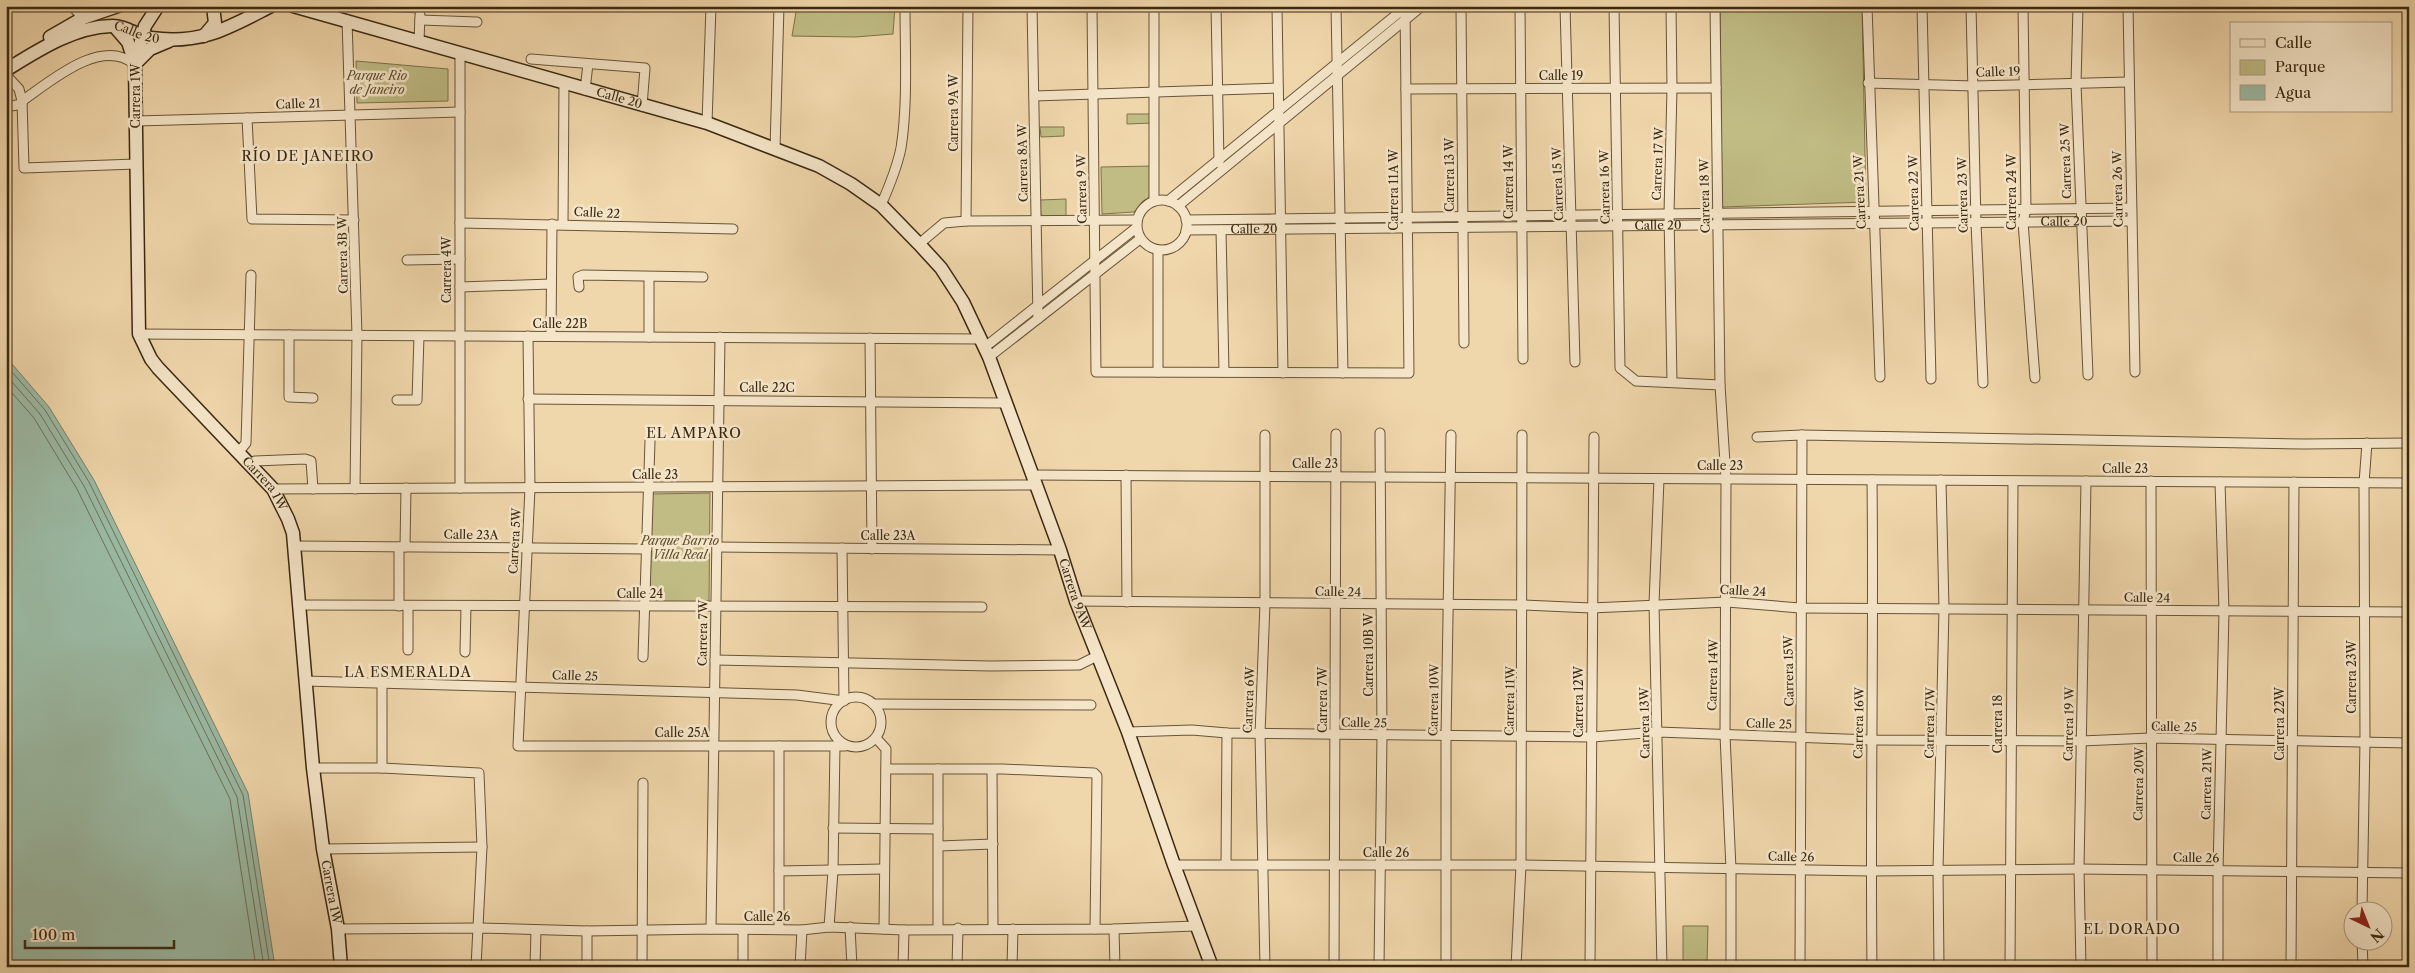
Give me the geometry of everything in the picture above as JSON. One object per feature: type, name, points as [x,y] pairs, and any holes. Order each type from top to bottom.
[{"type":"main road","name":"Calle 20","points":[[6,70],[40,42],[82,18],[118,6]]},
{"type":"main road","name":"Carrera 1W","points":[[158,6],[150,17],[142,36],[135,64],[139,334],[151,359],[158,368],[273,489],[288,519],[295,546],[298,605],[313,768],[323,848],[338,929],[341,967]]},
{"type":"main road","points":[[202,38],[208,34],[214,23],[213,6]]},
{"type":"main road","name":"Calle 20","points":[[6,70],[57,41],[87,31],[113,25],[142,36],[170,40],[202,38],[218,33],[271,6]]},
{"type":"main road","name":"Calle 20","points":[[293,6],[707,123],[819,166],[851,184],[881,205],[941,268]]},
{"type":"main road","points":[[113,25],[128,42],[135,64],[150,48],[170,40]]},
{"type":"main road","name":"Carrera 9AW","points":[[941,268],[963,302],[985,348],[1060,550],[1076,601],[1128,732],[1212,967]]},
{"type":"street","points":[[72,6],[82,18]]},
{"type":"street","points":[[381,6],[420,7],[419,42]]},
{"type":"street","points":[[707,123],[710,6]]},
{"type":"street","points":[[775,149],[779,6]]},
{"type":"street","points":[[881,205],[892,180],[901,148],[905,66],[905,6]]},
{"type":"street","name":"Carrera 9A W","points":[[966,221],[968,6]]},
{"type":"street","name":"Carrera 8A W","points":[[1032,6],[1038,319]]},
{"type":"street","name":"Carrera 9 W","points":[[1092,6],[1096,372],[1158,372]]},
{"type":"street","points":[[1154,6],[1154,202]]},
{"type":"street","points":[[1216,6],[1219,172]]},
{"type":"street","points":[[1277,6],[1283,373]]},
{"type":"street","points":[[1158,250],[1158,372],[1344,373],[1336,77],[1336,6]]},
{"type":"street","points":[[1178,206],[1422,6]]},
{"type":"street","name":"Carrera 13 W","points":[[1461,6],[1464,343]]},
{"type":"street","name":"Carrera 14 W","points":[[1520,6],[1523,358]]},
{"type":"street","name":"Carrera 15 W","points":[[1565,6],[1575,362]]},
{"type":"street","name":"Carrera 16 W","points":[[1614,6],[1620,368],[1636,381],[1672,382]]},
{"type":"street","name":"Carrera 17 W","points":[[1670,6],[1672,88],[1669,226],[1672,382]]},
{"type":"street","name":"Carrera 18 W","points":[[1715,6],[1720,385]]},
{"type":"street","name":"Carrera 21 W","points":[[1866,6],[1880,377]]},
{"type":"street","name":"Carrera 22 W","points":[[1922,6],[1931,380]]},
{"type":"street","name":"Carrera 23 W","points":[[1971,6],[1976,223],[1983,383]]},
{"type":"street","name":"Carrera 24 W","points":[[2023,6],[2026,210],[2023,222],[2035,378]]},
{"type":"street","name":"Carrera 25 W","points":[[2078,6],[2076,84],[2080,222],[2088,375]]},
{"type":"street","name":"Carrera 26 W","points":[[2128,6],[2135,372]]},
{"type":"street","points":[[1168,201],[1406,7]]},
{"type":"street","name":"Carrera 11A W","points":[[1344,373],[1409,373],[1404,21],[1406,7]]},
{"type":"street","name":"Carrera 3B W","points":[[347,20],[357,335],[355,489]]},
{"type":"street","points":[[420,20],[477,22]]},
{"type":"street","name":"Carrera 4W","points":[[460,53],[460,488]]},
{"type":"street","points":[[6,107],[22,102],[80,62],[111,54],[125,56],[135,64]]},
{"type":"street","points":[[532,59],[645,68],[642,106]]},
{"type":"street","points":[[586,90],[588,64]]},
{"type":"street","points":[[6,75],[20,89],[24,168],[136,164]]},
{"type":"street","name":"Calle 19","points":[[1868,83],[1974,86],[2023,83],[2076,84],[2128,82]]},
{"type":"street","points":[[563,224],[564,83]]},
{"type":"street","points":[[1034,96],[1278,88]]},
{"type":"street","name":"Calle 19","points":[[1406,90],[1716,88]]},
{"type":"street","name":"Calle 21","points":[[136,121],[460,112]]},
{"type":"street","points":[[247,118],[252,219],[354,220]]},
{"type":"street","points":[[1168,201],[1178,206],[1186,220],[1186,230],[1183,239],[1176,246],[1167,250],[1158,250],[1148,246],[1140,238],[1137,224],[1140,212],[1154,202],[1168,201]]},
{"type":"street","name":"Calle 20","points":[[1186,220],[2131,208]]},
{"type":"street","points":[[1823,212],[1824,224]]},
{"type":"street","points":[[1777,213],[1777,225]]},
{"type":"street","points":[[919,244],[944,223],[966,221],[1094,220],[1137,224]]},
{"type":"street","name":"Calle 20","points":[[1186,230],[2131,221]]},
{"type":"street","name":"Calle 22","points":[[460,223],[733,229]]},
{"type":"street","points":[[551,336],[552,224]]},
{"type":"street","points":[[985,348],[1137,224]]},
{"type":"street","points":[[1221,230],[1224,372]]},
{"type":"street","points":[[985,348],[1038,319],[1140,238]]},
{"type":"street","points":[[406,260],[460,259]]},
{"type":"street","points":[[238,452],[246,443],[252,275]]},
{"type":"street","points":[[579,286],[578,277],[583,275],[703,277]]},
{"type":"street","points":[[649,277],[649,337]]},
{"type":"street","points":[[460,287],[551,284]]},
{"type":"street","name":"Calle 22B","points":[[139,334],[870,338],[985,348]]},
{"type":"street","points":[[289,335],[289,397],[313,398]]},
{"type":"street","points":[[397,400],[417,400],[419,336]]},
{"type":"street","name":"Carrera 5W","points":[[518,746],[530,488],[528,336]]},
{"type":"street","name":"Carrera 7W","points":[[711,929],[720,337]]},
{"type":"street","points":[[870,338],[872,549]]},
{"type":"street","points":[[1672,382],[1720,385]]},
{"type":"street","name":"Carrera 14W","points":[[1720,385],[1726,479],[1725,735],[1731,870],[1731,967]]},
{"type":"street","name":"Calle 22C","points":[[528,399],[1005,403]]},
{"type":"street","name":"Carrera 10B W","points":[[1379,967],[1382,866],[1380,433]]},
{"type":"street","name":"Carrera 7W","points":[[1334,967],[1336,434]]},
{"type":"street","name":"Carrera 10W","points":[[1446,967],[1446,737],[1451,434]]},
{"type":"street","name":"Carrera 6W","points":[[1264,967],[1260,734],[1265,603],[1265,435]]},
{"type":"street","name":"Carrera 11W","points":[[1516,967],[1521,865],[1522,435]]},
{"type":"street","points":[[1758,437],[1802,435],[2409,443]]},
{"type":"street","name":"Carrera 15W","points":[[1800,967],[1802,435]]},
{"type":"street","name":"Carrera 12W","points":[[1590,967],[1592,478],[1594,437]]},
{"type":"street","points":[[643,657],[650,441]]},
{"type":"street","name":"Carrera 23W","points":[[2362,900],[2365,741],[2364,483],[2368,443]]},
{"type":"street","points":[[250,465],[255,461],[305,459],[311,461],[313,489]]},
{"type":"street","points":[[1126,475],[1127,602]]},
{"type":"street","name":"Calle 23","points":[[273,489],[870,486],[1126,475],[2409,483]]},
{"type":"street","name":"Carrera 13W","points":[[1659,478],[1654,604],[1662,967]]},
{"type":"street","name":"Carrera 16W","points":[[1872,480],[1874,608],[1871,740],[1872,967]]},
{"type":"street","name":"Carrera 17W","points":[[1940,967],[1938,870],[1944,608],[1941,480]]},
{"type":"street","name":"Carrera 18","points":[[2010,967],[2013,481]]},
{"type":"street","name":"Carrera 19 W","points":[[2081,967],[2079,869],[2086,481]]},
{"type":"street","name":"Carrera 20W","points":[[2151,482],[2152,738],[2150,870],[2152,967]]},
{"type":"street","name":"Carrera 21W","points":[[2218,967],[2220,740],[2224,611],[2220,482]]},
{"type":"street","name":"Carrera 22W","points":[[2291,967],[2294,482]]},
{"type":"street","points":[[406,488],[402,547],[403,606],[408,650]]},
{"type":"street","name":"Calle 23A","points":[[295,546],[647,549]]},
{"type":"street","name":"Calle 23A","points":[[717,548],[1060,550]]},
{"type":"street","points":[[842,548],[844,701]]},
{"type":"street","name":"Calle 24","points":[[1076,601],[1449,606],[1523,605],[1592,608],[1727,602],[1800,608],[2409,612]]},
{"type":"street","name":"Calle 24","points":[[298,605],[982,607]]},
{"type":"street","points":[[465,652],[466,606]]},
{"type":"street","points":[[715,660],[990,666],[1079,665],[1099,655]]},
{"type":"street","name":"Calle 25","points":[[305,681],[797,695],[844,701]]},
{"type":"street","points":[[382,682],[382,768]]},
{"type":"street","points":[[859,697],[873,704],[879,711],[881,720],[876,738],[867,745],[856,748],[845,746],[837,739],[831,729],[831,718],[835,708],[844,701],[859,697]]},
{"type":"street","points":[[873,704],[1091,705]]},
{"type":"street","name":"Calle 25","points":[[1128,732],[1192,730],[1260,734],[1592,737],[1658,732],[1871,740],[2152,738],[2409,743]]},
{"type":"street","points":[[1226,864],[1227,733]]},
{"type":"street","points":[[876,738],[886,749],[884,929]]},
{"type":"street","name":"Calle 25A","points":[[518,746],[845,746]]},
{"type":"street","points":[[779,746],[779,929]]},
{"type":"street","points":[[829,927],[835,746]]},
{"type":"street","points":[[313,768],[382,768],[479,773],[482,847],[476,967]]},
{"type":"street","points":[[886,769],[1091,772],[1097,776],[1095,929]]},
{"type":"street","points":[[938,770],[938,928]]},
{"type":"street","points":[[992,770],[994,929]]},
{"type":"street","points":[[642,967],[643,783]]},
{"type":"street","points":[[833,828],[938,829]]},
{"type":"street","points":[[939,846],[993,844]]},
{"type":"street","points":[[323,848],[482,847]]},
{"type":"street","name":"Calle 26","points":[[1174,865],[1521,865],[1731,870],[2079,869],[2409,873]]},
{"type":"street","points":[[779,871],[884,869]]},
{"type":"street","name":"Calle 26","points":[[338,929],[478,928],[587,931],[802,930],[850,927],[904,930],[938,928],[1114,929],[1196,926]]},
{"type":"street","points":[[850,927],[852,967]]},
{"type":"street","points":[[957,967],[958,928]]},
{"type":"street","points":[[1012,967],[1013,929]]},
{"type":"street","points":[[1114,929],[1115,967]]},
{"type":"street","points":[[535,967],[536,930]]},
{"type":"street","points":[[742,930],[743,967]]},
{"type":"street","points":[[800,967],[802,930]]},
{"type":"street","points":[[903,967],[904,930]]},
{"type":"street","points":[[587,931],[587,967]]},
{"type":"street","points":[[2362,950],[2363,967]]},
{"type":"green space","points":[[797,6],[895,6],[893,34],[855,37],[792,36]]},
{"type":"green space","points":[[1720,6],[1862,6],[1866,202],[1722,207]]},
{"type":"green space","name":"Parque Rio de Janeiro","points":[[356,61],[448,69],[448,101],[357,103]]},
{"type":"green space","points":[[1127,114],[1153,114],[1153,123],[1127,124]]},
{"type":"green space","points":[[1040,127],[1064,127],[1064,136],[1041,137]]},
{"type":"green space","points":[[1152,166],[1152,195],[1142,202],[1134,212],[1102,214],[1101,167]]},
{"type":"green space","points":[[1066,199],[1066,216],[1041,217],[1040,200]]},
{"type":"green space","name":"Parque Barrio Villa Real","points":[[710,493],[709,603],[650,602],[652,494]]},
{"type":"green space","points":[[1683,926],[1708,926],[1707,963],[1683,963]]},
{"type":"water","points":[[6,357],[49,407],[94,480],[248,793],[275,967],[6,967]]},
{"type":"district","name":"RÍO DE JANEIRO","points":[[308,156]]},
{"type":"district","name":"EL AMPARO","points":[[694,433]]},
{"type":"district","name":"LA ESMERALDA","points":[[408,672]]},
{"type":"district","name":"EL DORADO","points":[[2132,929]]}]
